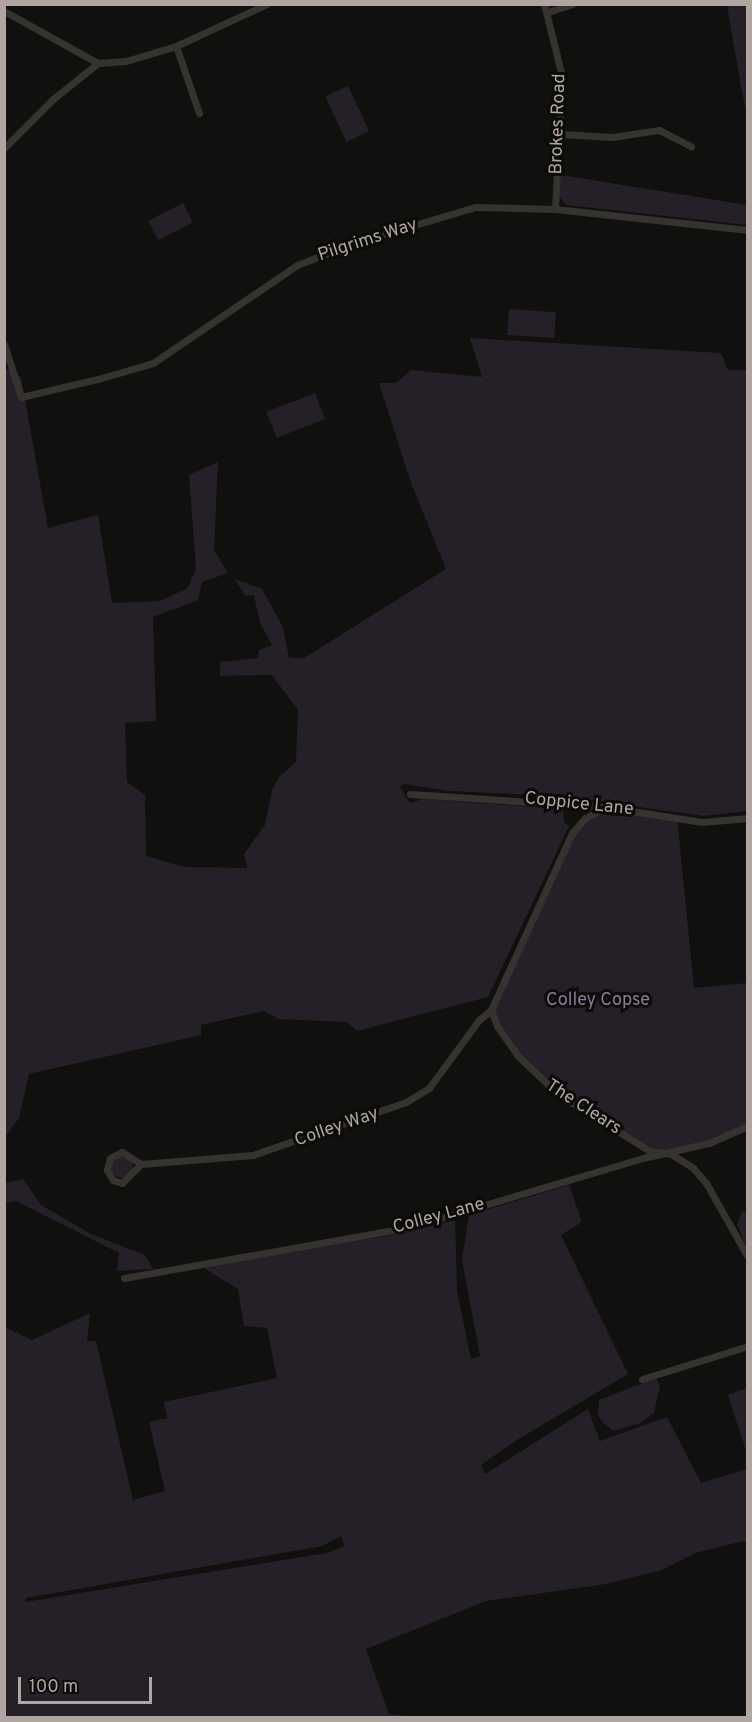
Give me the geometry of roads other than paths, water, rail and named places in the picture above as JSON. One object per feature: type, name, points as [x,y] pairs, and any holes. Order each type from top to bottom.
[{"type":"street","points":[[4,11],[98,63],[126,61],[176,46],[267,4]]},
{"type":"street","points":[[546,8],[572,4]]},
{"type":"street","name":"Brokes Road","points":[[546,8],[562,76],[561,134],[555,209]]},
{"type":"street","points":[[176,46],[199,113]]},
{"type":"street","points":[[4,148],[53,99],[98,63]]},
{"type":"street","points":[[561,134],[612,137],[659,130],[691,146]]},
{"type":"street","name":"Pilgrims Way","points":[[4,344],[21,397],[153,363],[297,265],[357,242],[475,207],[555,209],[747,230]]},
{"type":"street","name":"Coppice Lane","points":[[410,794],[606,807],[702,822],[747,818]]},
{"type":"street","points":[[491,1010],[518,944],[572,833],[585,818],[606,807]]},
{"type":"street","name":"The Clears","points":[[491,1010],[497,1026],[518,1056],[558,1094],[650,1150],[671,1154],[693,1168],[706,1183],[747,1257]]},
{"type":"street","name":"Colley Way","points":[[141,1164],[129,1178],[120,1183],[113,1180],[107,1170],[110,1158],[118,1153],[126,1153],[141,1164],[253,1155],[390,1109],[429,1088],[479,1020],[491,1010]]},
{"type":"street","name":"Colley Lane","points":[[123,1278],[410,1227],[643,1158],[671,1154],[747,1126]]},
{"type":"street","points":[[642,1379],[747,1346]]},
{"type":"park label","name":"Colley Copse","points":[[598,1001]]}]
